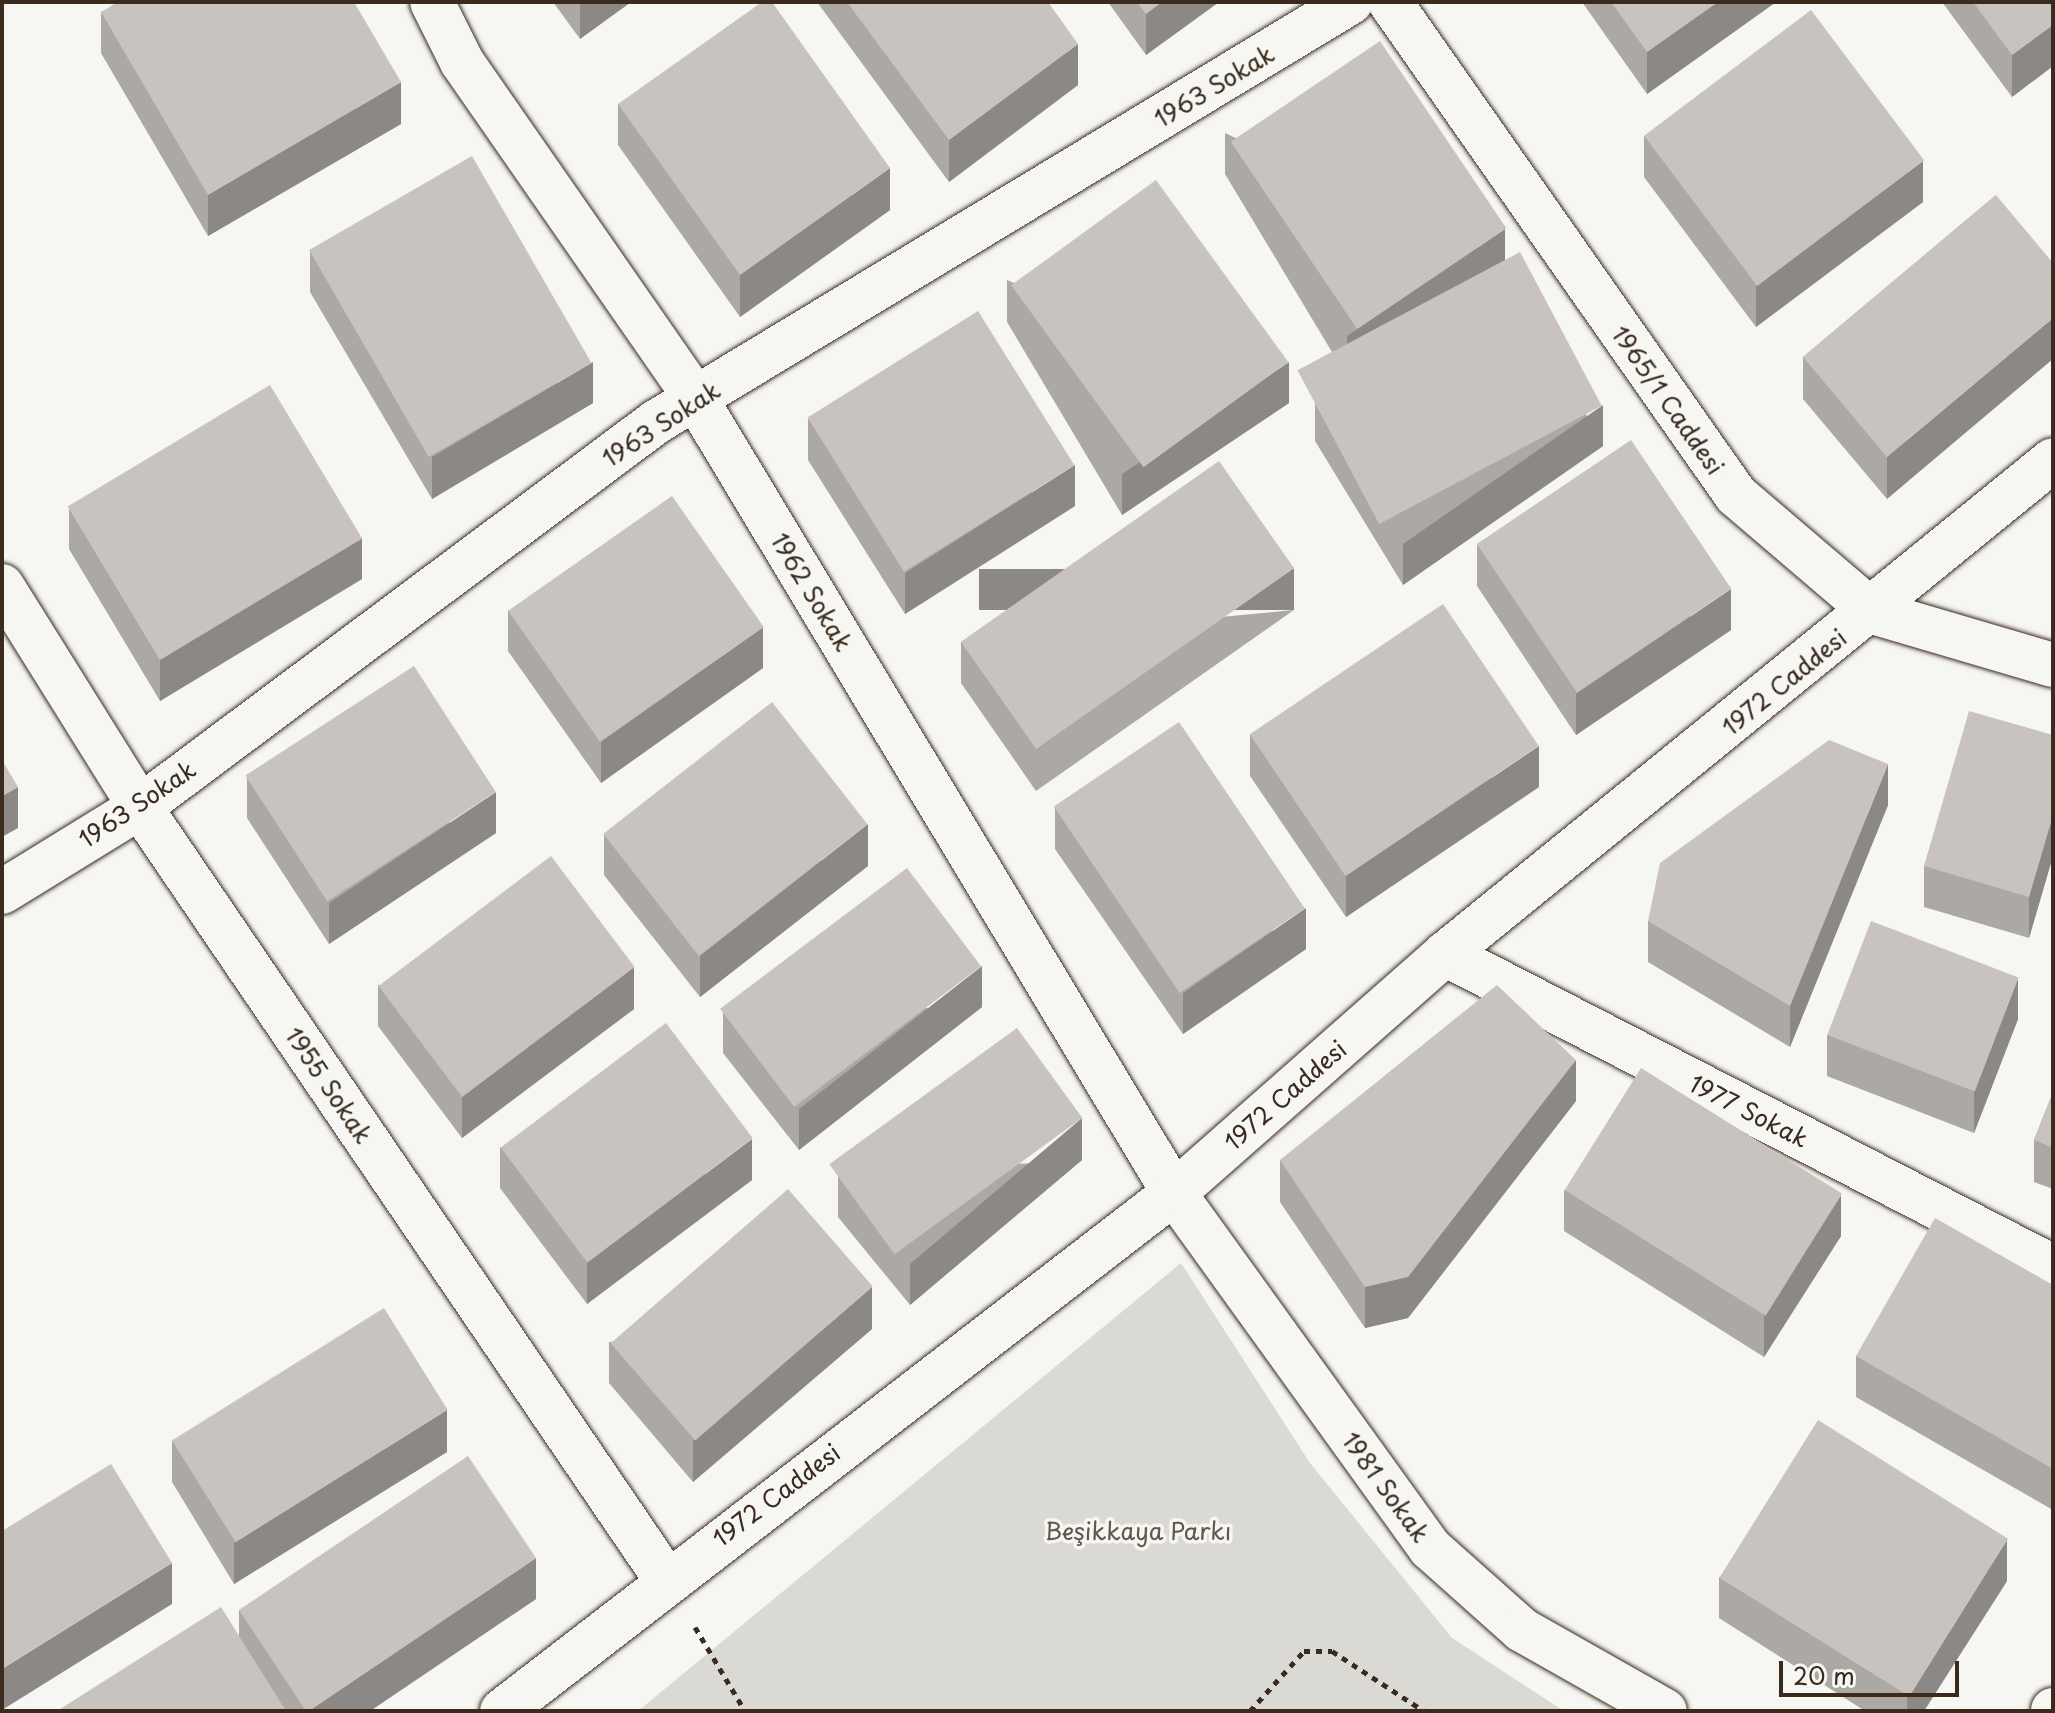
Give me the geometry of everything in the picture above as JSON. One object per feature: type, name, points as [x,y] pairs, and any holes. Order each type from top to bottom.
[{"type":"street","name":"1962 Sokak","points":[[432,2],[462,62],[696,399],[1174,1193]]},
{"type":"street","name":"1963 Sokak","points":[[2,892],[140,807],[696,399],[1351,2]]},
{"type":"street","name":"1965/1 Caddesi","points":[[1390,2],[1736,495],[1873,612],[2053,665]]},
{"type":"street","name":"1972 Caddesi","points":[[502,1711],[665,1578],[1174,1193],[1445,954],[1873,612],[2053,460]]},
{"type":"street","name":"1955 Sokak","points":[[2,586],[140,807],[665,1578]]},
{"type":"street","name":"1977 Sokak","points":[[1445,954],[2053,1267]]},
{"type":"street","name":"1981 Sokak","points":[[1174,1193],[1430,1548],[1522,1630],[1665,1711]]},
{"type":"path","points":[[665,1578],[745,1711]]},
{"type":"path","points":[[1250,1711],[1304,1651],[1332,1651],[1424,1711]]},
{"type":"green space","name":"Beşikkaya Parkı","points":[[1181,1263],[1310,1463],[1452,1638],[1564,1711],[638,1711]]},
{"type":"building","points":[[118,2],[354,2],[401,82],[208,195],[101,12]]},
{"type":"building","points":[[762,2],[772,2],[890,168],[740,275],[618,104]]},
{"type":"building","points":[[847,2],[1048,2],[1078,44],[949,140]]},
{"type":"building","points":[[1137,2],[1162,2],[1146,14]]},
{"type":"building","points":[[1611,2],[1718,2],[1647,52]]},
{"type":"building","points":[[1973,2],[2053,2],[2053,25],[2012,55]]},
{"type":"building","points":[[1811,10],[1924,160],[1757,286],[1644,136]]},
{"type":"building","points":[[1380,41],[1506,228],[1357,329],[1231,142]]},
{"type":"building","points":[[472,156],[592,363],[429,457],[309,250]]},
{"type":"building","points":[[1156,180],[1288,362],[1143,467],[1011,285]]},
{"type":"building","points":[[1996,195],[2053,263],[2053,318],[1887,457],[1803,357]]},
{"type":"building","points":[[1520,252],[1602,406],[1379,524],[1297,370]]},
{"type":"building","points":[[978,311],[1074,465],[904,572],[808,418]]},
{"type":"building","points":[[270,385],[362,538],[160,660],[68,507]]},
{"type":"building","points":[[1631,440],[1731,588],[1577,692],[1477,544]]},
{"type":"building","points":[[1219,461],[1294,568],[1036,749],[961,642]]},
{"type":"building","points":[[672,496],[764,627],[600,742],[508,611]]},
{"type":"building","points":[[1443,604],[1539,746],[1345,876],[1250,734]]},
{"type":"building","points":[[414,666],[496,792],[327,901],[245,775]]},
{"type":"building","points":[[772,702],[867,824],[699,956],[603,834]]},
{"type":"building","points":[[1969,711],[2053,735],[2053,815],[2029,897],[1924,866]]},
{"type":"building","points":[[1179,722],[1305,909],[1180,993],[1054,806]]},
{"type":"building","points":[[1829,740],[1888,764],[1790,1006],[1648,921],[1660,863]]},
{"type":"building","points":[[2,760],[18,787],[2,796]]},
{"type":"building","points":[[551,856],[635,967],[462,1097],[378,986]]},
{"type":"building","points":[[907,868],[981,966],[794,1107],[720,1009]]},
{"type":"building","points":[[1871,921],[2019,978],[1975,1092],[1827,1035]]},
{"type":"building","points":[[1497,985],[1576,1060],[1408,1277],[1365,1287],[1280,1160]]},
{"type":"building","points":[[666,1023],[753,1138],[587,1263],[501,1148]]},
{"type":"building","points":[[1017,1028],[1082,1118],[895,1254],[829,1164]]},
{"type":"building","points":[[1641,1068],[1842,1194],[1766,1316],[1565,1190]]},
{"type":"building","points":[[2053,1092],[2053,1148],[2034,1140]]},
{"type":"building","points":[[788,1189],[873,1286],[695,1441],[611,1343]]},
{"type":"building","points":[[1935,1218],[2053,1285],[2053,1469],[1856,1356]]},
{"type":"building","points":[[384,1308],[448,1410],[236,1542],[172,1440]]},
{"type":"building","points":[[1818,1420],[2008,1539],[1909,1696],[1719,1578]]},
{"type":"building","points":[[468,1456],[536,1558],[306,1711],[239,1610]]},
{"type":"building","points":[[111,1464],[172,1563],[2,1669],[2,1531]]},
{"type":"building","points":[[221,1607],[286,1711],[57,1711]]}]
